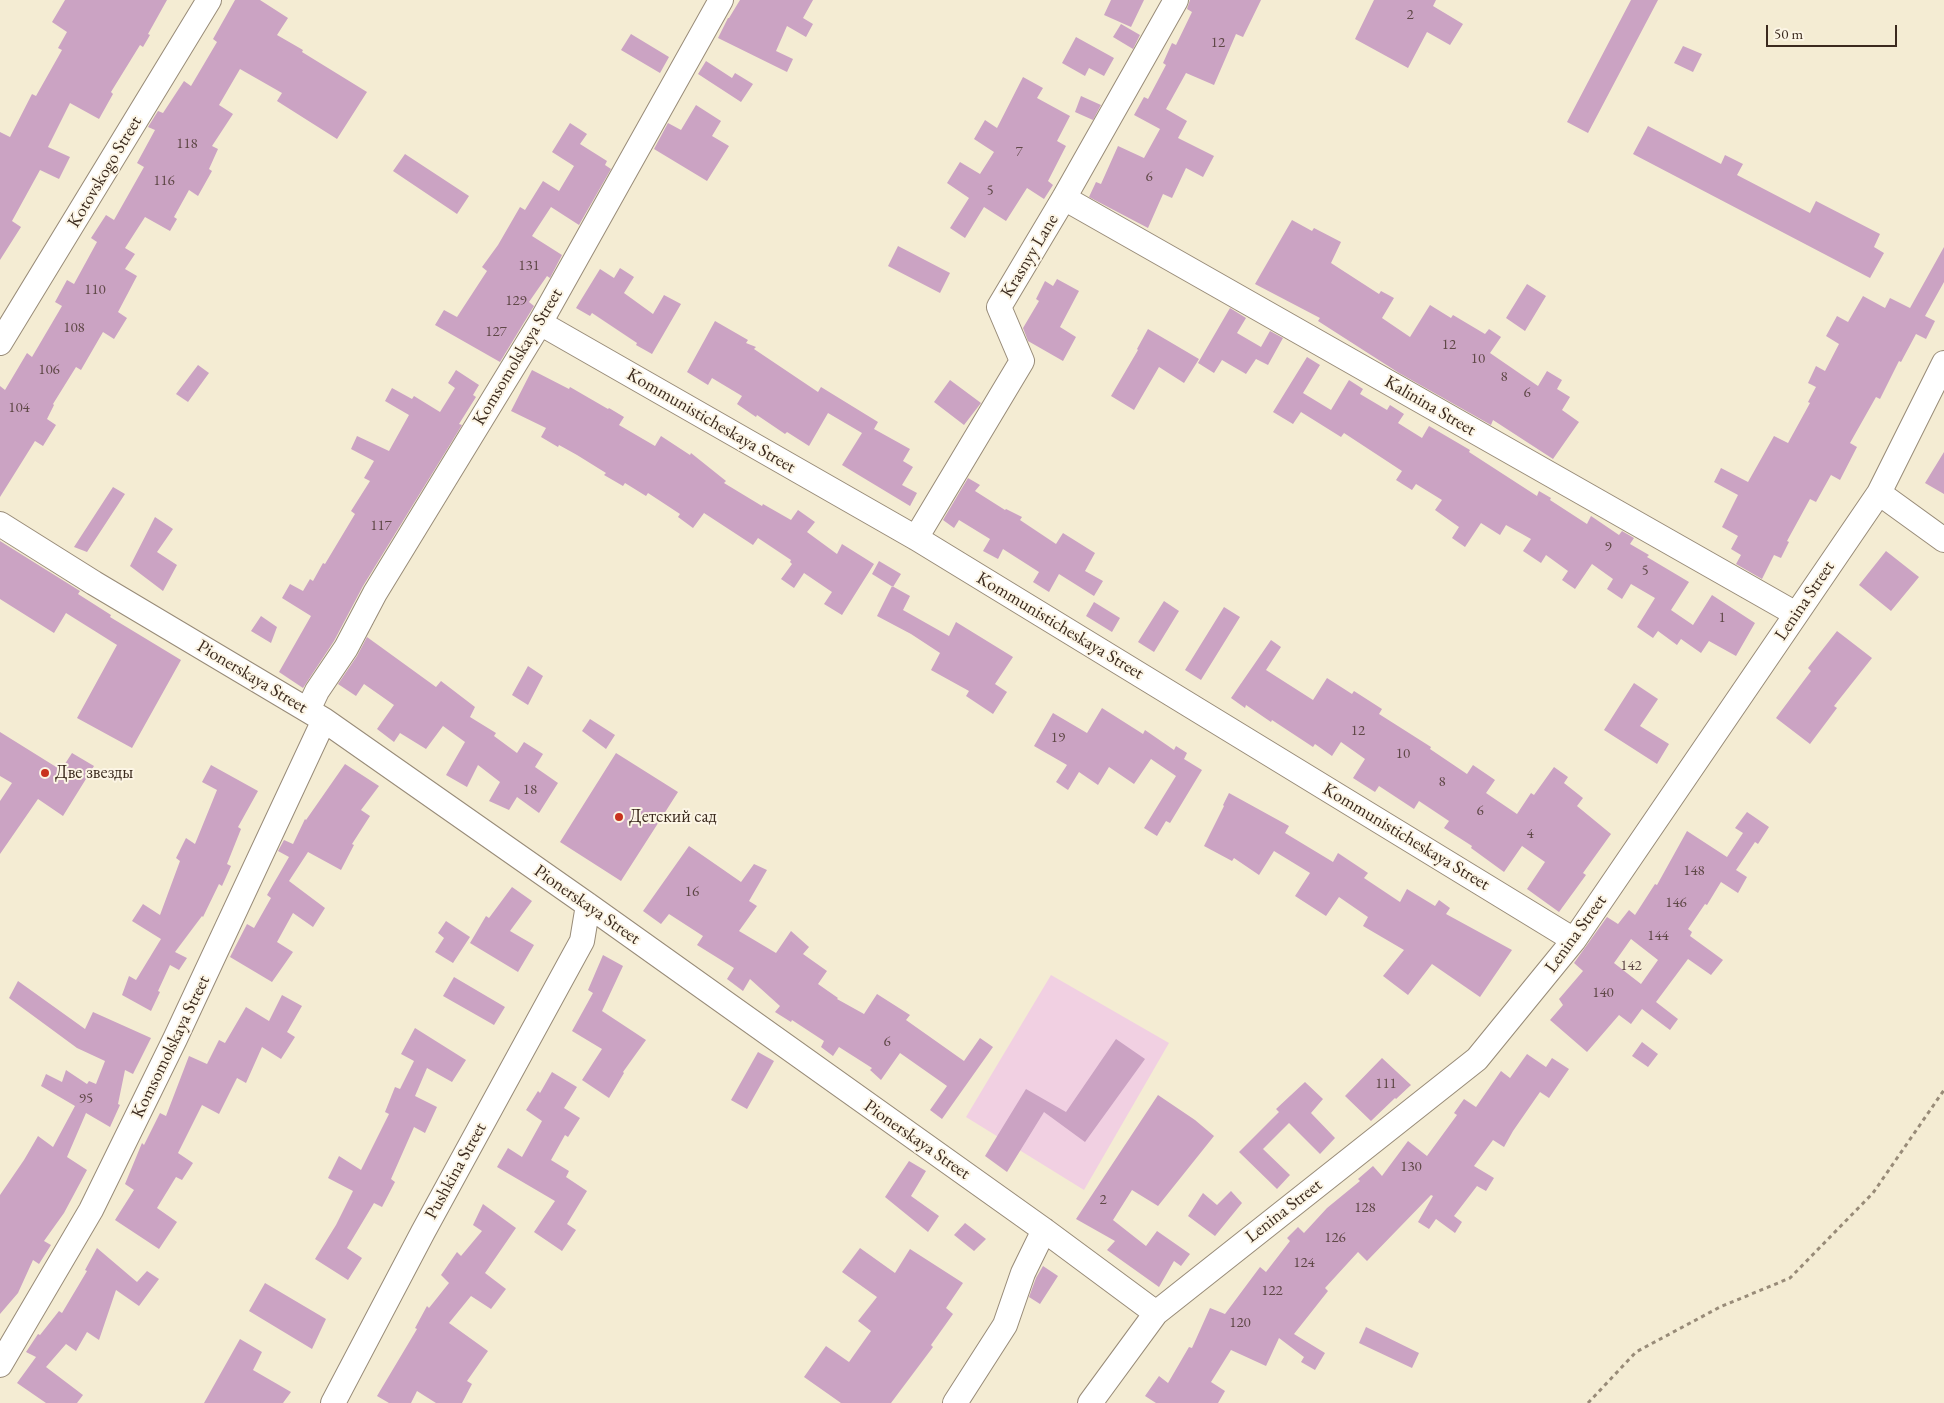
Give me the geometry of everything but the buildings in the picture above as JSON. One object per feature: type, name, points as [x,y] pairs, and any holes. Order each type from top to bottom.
[{"type":"street","name":"Kotovskogo Street","points":[[0,343],[210,0]]},
{"type":"street","name":"Komsomolskaya Street","points":[[0,1365],[91,1210],[175,1039],[316,715],[317,691],[346,648],[375,593],[540,324],[720,0]]},
{"type":"street","name":"Krasnyy Lane","points":[[916,538],[1022,361],[999,307],[1064,198],[1176,0]]},
{"type":"street","name":"Kalinina Street","points":[[1064,198],[1796,614]]},
{"type":"street","name":"Kommunisticheskaya Street","points":[[540,324],[916,538],[1574,940]]},
{"type":"street","name":"Lenina Street","points":[[1090,1403],[1156,1313],[1477,1060],[1574,940],[1879,493],[1944,363]]},
{"type":"street","points":[[1879,493],[1944,540]]},
{"type":"street","name":"Pionerskaya Street","points":[[0,524],[316,715],[588,905],[1044,1230],[1156,1313]]},
{"type":"street","name":"Pushkina Street","points":[[333,1403],[427,1223],[582,941],[588,905]]},
{"type":"street","points":[[582,941],[621,929]]},
{"type":"street","points":[[955,1403],[1005,1325],[1023,1273],[1044,1230]]},
{"type":"path","points":[[1588,1403],[1636,1352],[1720,1307],[1790,1278],[1873,1193],[1944,1090]]},
{"type":"shaded area","points":[[1051,975],[1169,1043],[1084,1190],[966,1117]]},
{"type":"place","name":"Две звезды","points":[[45,773]]},
{"type":"place","name":"Детский сад","points":[[619,817]]}]
